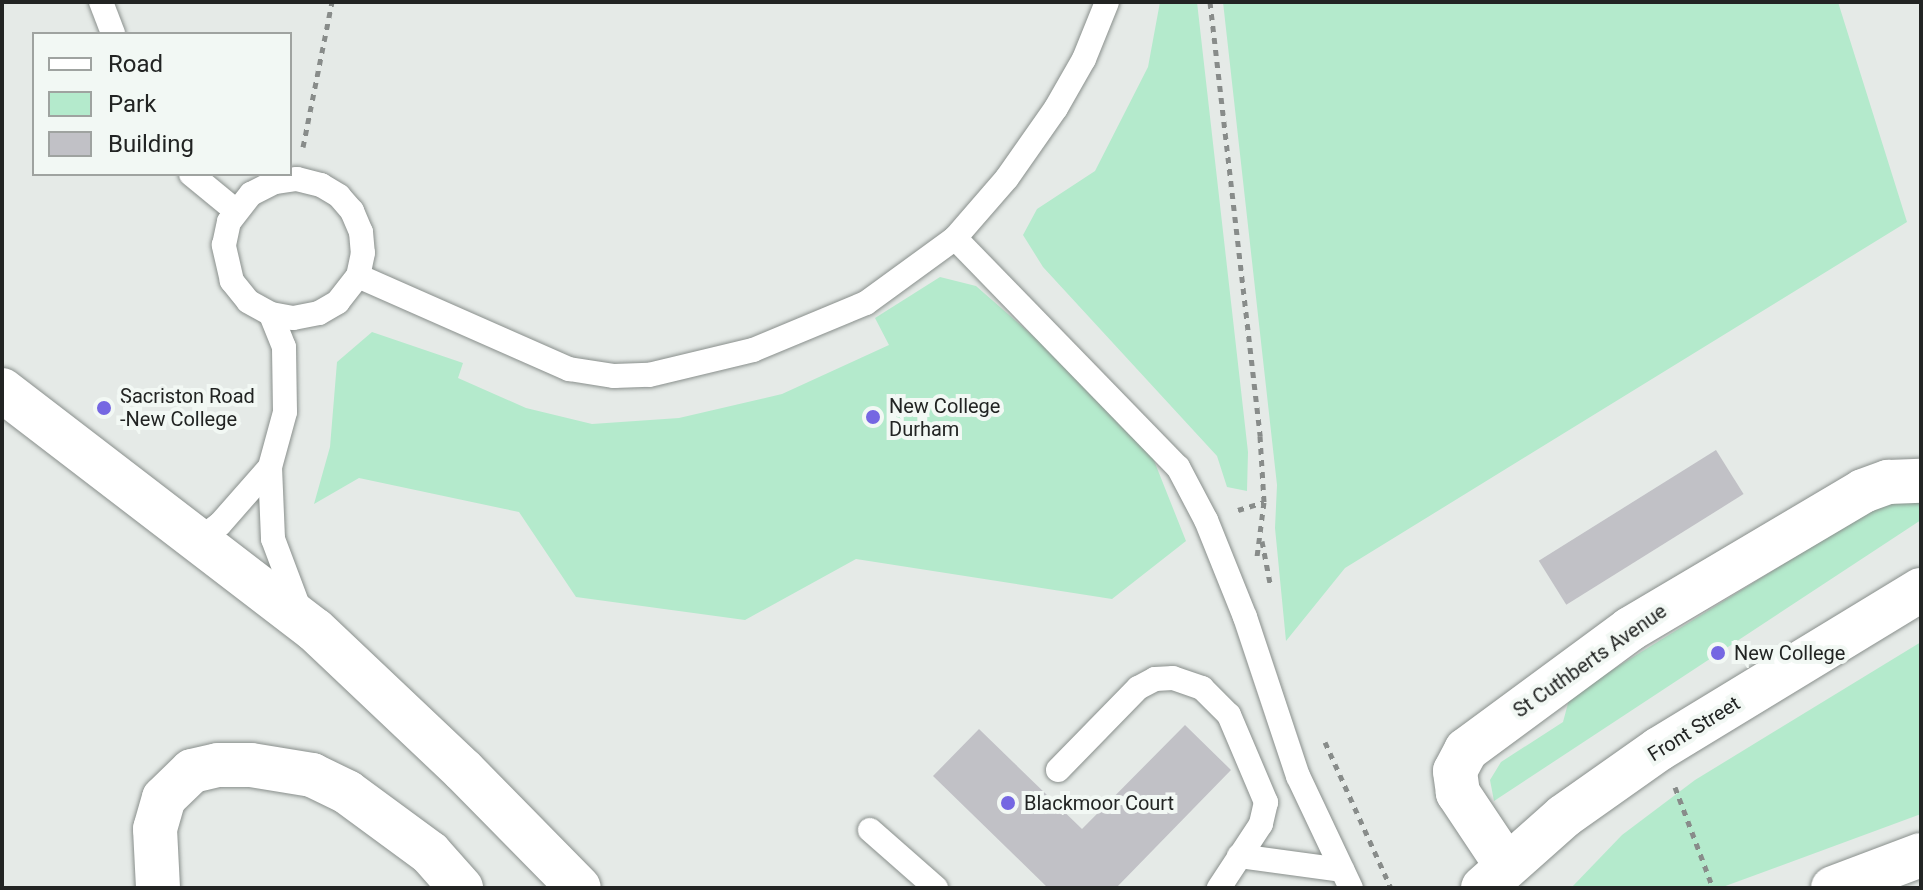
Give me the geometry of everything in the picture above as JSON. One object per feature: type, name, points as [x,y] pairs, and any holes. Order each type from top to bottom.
[{"type":"street","points":[[2,390],[304,621],[463,770],[579,888]]},
{"type":"street","name":"St Cuthberts Avenue","points":[[1495,877],[1458,793],[1455,771],[1466,750],[1643,621],[1863,491],[1888,482],[1921,481]]},
{"type":"street","name":"Front Street","points":[[1495,877],[1564,816],[1659,749],[1921,590]]},
{"type":"street","points":[[158,888],[155,829],[164,798],[192,771],[240,765],[282,768],[312,775],[347,792],[430,853],[461,888]]},
{"type":"street","points":[[1833,888],[1921,855]]},
{"type":"lane","points":[[101,2],[112,32]]},
{"type":"lane","points":[[358,276],[569,369],[614,376],[649,375],[753,350],[843,313],[911,273],[955,238],[1007,178],[1056,108],[1084,59],[1107,2]]},
{"type":"lane","points":[[193,176],[236,211]]},
{"type":"lane","points":[[297,179],[321,185],[339,196],[352,211],[361,232],[363,253],[358,276],[338,302],[319,313],[293,318],[271,314],[248,301],[232,281],[224,245],[236,211],[251,194],[275,182],[297,179]]},
{"type":"lane","points":[[955,238],[1178,467],[1206,520],[1245,617],[1298,776],[1347,879]]},
{"type":"lane","points":[[271,314],[284,347],[287,378],[281,435],[270,467],[273,539],[304,621]]},
{"type":"lane","points":[[200,539],[220,524],[270,467]]},
{"type":"lane","points":[[1058,770],[1138,688],[1155,679],[1173,678],[1202,688],[1229,715],[1266,802],[1261,824],[1219,888]]},
{"type":"lane","points":[[870,830],[936,888]]},
{"type":"lane","points":[[1239,856],[1347,879]]},
{"type":"path","points":[[297,179],[332,2]]},
{"type":"path","points":[[1210,2],[1260,436],[1264,502],[1261,536],[1271,592]]},
{"type":"path","points":[[1320,731],[1391,888]]},
{"type":"path","points":[[1675,789],[1713,888]]},
{"type":"green space","points":[[1160,2],[1197,2],[1248,452],[1247,491],[1227,487],[1217,456],[1043,267],[1023,235],[1037,209],[1095,171],[1148,67]]},
{"type":"green space","points":[[1223,2],[1838,2],[1907,222],[1345,568],[1286,641],[1275,528],[1277,485]]},
{"type":"green space","points":[[940,277],[976,286],[1072,370],[1153,458],[1186,541],[1112,599],[856,559],[745,620],[576,597],[519,512],[359,478],[314,504],[330,447],[337,362],[372,332],[463,363],[458,378],[526,408],[592,424],[679,418],[782,394],[889,345],[875,318]]},
{"type":"green space","points":[[1906,498],[1921,501],[1921,520],[1494,801],[1490,780],[1501,762],[1563,722],[1570,696],[1876,507]]},
{"type":"green space","points":[[1921,642],[1921,814],[1720,888],[1571,888],[1622,835],[1695,780]]},
{"type":"building","points":[[1716,450],[1744,494],[1566,605],[1539,561]]},
{"type":"building","name":"Blackmoor Court","points":[[1185,725],[1231,770],[1116,888],[1048,888],[933,776],[979,729],[1082,829]]},
{"type":"place","name":"Sacriston Road -New College","points":[[104,408]]},
{"type":"place","name":"New College Durham","points":[[873,417]]},
{"type":"place","name":"New College","points":[[1718,653]]},
{"type":"place","name":"Blackmoor Court","points":[[1008,803]]}]
